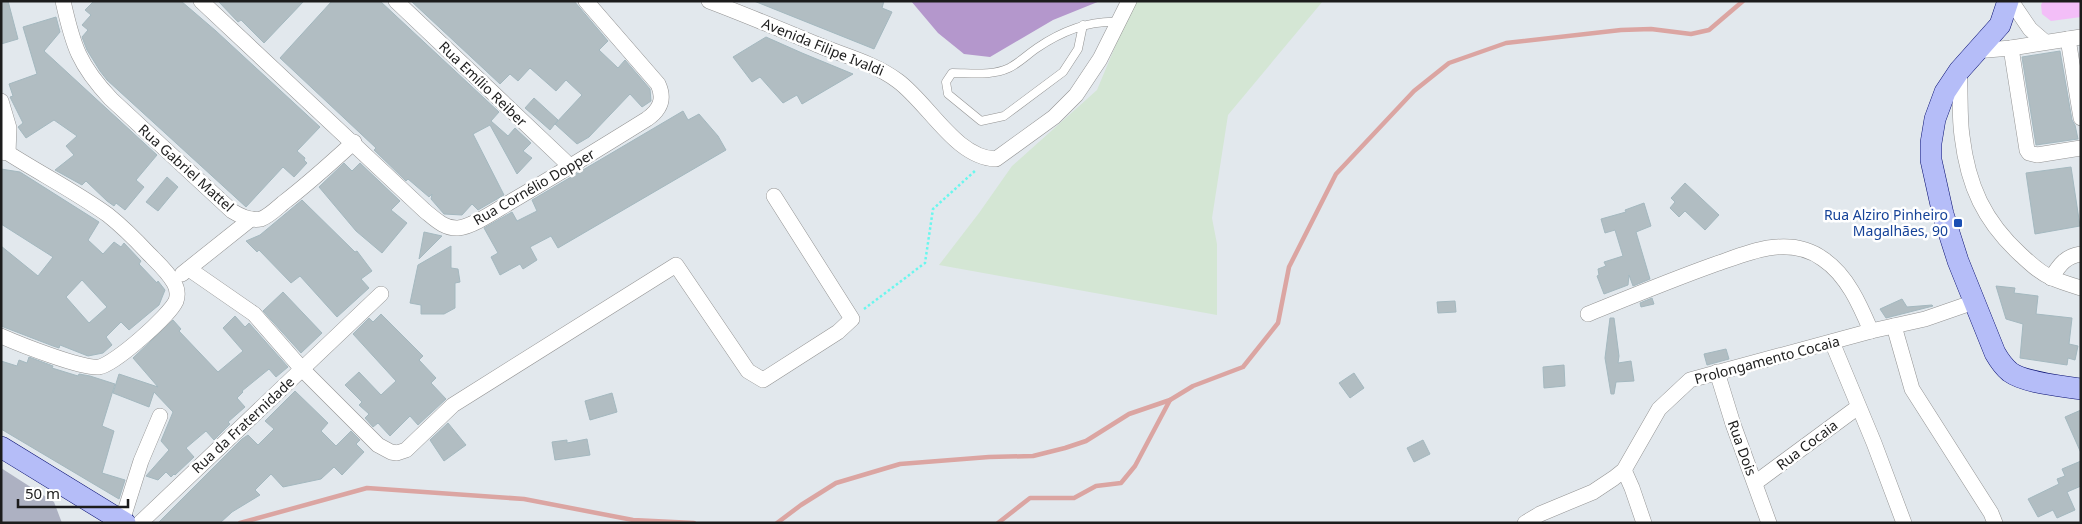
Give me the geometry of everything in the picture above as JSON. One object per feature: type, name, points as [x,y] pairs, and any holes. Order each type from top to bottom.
[{"type":"street","name":"Rua Gabriel Mattel","points":[[63,1],[78,55],[94,82],[232,211],[251,219]]},
{"type":"street","name":"Rua Cornélio Dopper","points":[[201,1],[425,210],[439,222],[456,229],[465,227],[499,209],[651,116],[659,107],[662,100],[662,92],[658,84],[586,1]]},
{"type":"street","name":"Rua Emílio Reiber","points":[[396,1],[570,166]]},
{"type":"street","name":"Avenida Filipe Ivaldi","points":[[709,1],[858,60],[888,74],[914,94],[958,142],[974,154],[988,159]]},
{"type":"street","points":[[988,159],[1000,158],[1068,104],[1085,84],[1100,59],[1129,1]]},
{"type":"street","points":[[2045,42],[2030,29],[2014,3],[2003,10],[2000,25],[1975,51],[1945,92],[1935,119],[1931,143],[1931,160],[1943,214],[1974,302],[1995,353],[2012,373],[2028,379],[2081,390]]},
{"type":"street","points":[[1975,51],[2011,48],[2074,38],[2081,118]]},
{"type":"street","points":[[2011,48],[2029,153],[2037,155],[2081,148]]},
{"type":"street","points":[[1959,71],[1961,134],[1970,181],[1977,197],[2001,236],[2038,270],[2051,278],[2081,288]]},
{"type":"street","points":[[1,102],[9,128],[5,152],[107,215],[132,236],[174,281],[177,288],[176,300],[164,315],[116,359],[99,367],[79,364],[1,336]]},
{"type":"street","points":[[174,281],[251,219],[261,219],[271,213],[354,142]]},
{"type":"street","points":[[189,269],[254,314],[302,369],[378,445],[386,450],[397,453],[406,450],[453,405],[676,265],[748,371],[763,380],[838,332],[852,319],[774,196]]},
{"type":"street","points":[[1588,314],[1738,256],[1767,248],[1795,247],[1822,258],[1834,267],[1857,300],[1871,331]]},
{"type":"street","points":[[2051,278],[2066,258],[2081,254]]},
{"type":"street","name":"Rua da Fraternidade","points":[[129,522],[302,369],[381,294]]},
{"type":"street","name":"Prolongamento Cocaia","points":[[1525,523],[1540,514],[1593,492],[1624,470],[1651,420],[1662,405],[1690,380],[1871,331],[1925,319],[1974,302]]},
{"type":"street","points":[[1894,326],[1912,389],[1991,513],[1995,523]]},
{"type":"street","points":[[1832,342],[1904,523]]},
{"type":"street","name":"Rua Dois","points":[[1717,372],[1733,424],[1769,523]]},
{"type":"street","name":"Rua Cocaia","points":[[1755,483],[1858,407]]},
{"type":"street","points":[[1,447],[129,522],[138,469],[160,416]]},
{"type":"street","points":[[1624,470],[1644,523]]},
{"type":"lane","points":[[1082,26],[1078,49],[1063,72],[1004,116],[981,121],[948,94],[946,82],[952,73],[989,74],[1009,68],[1039,46],[1070,29],[1082,26],[1105,21],[1120,22]]},
{"type":"path","points":[[852,319],[925,263],[933,209],[988,159]]},
{"type":"shaded area","points":[[911,1],[1100,1],[1053,20],[990,57],[964,54],[938,33]]},
{"type":"shaded area","points":[[1134,1],[1323,1],[1228,115],[1212,218],[1217,244],[1217,315],[939,265],[1012,166],[1097,90]]},
{"type":"shaded area","points":[[2043,1],[2081,1],[2081,17],[2051,21],[2042,14],[2041,5]]},
{"type":"shaded area","points":[[1,468],[54,502],[62,523],[1,523]]},
{"type":"building","points":[[1,1],[8,1],[18,39],[1,44]]},
{"type":"building","points":[[94,1],[181,1],[320,127],[297,151],[305,158],[304,160],[307,163],[294,177],[283,167],[246,207],[107,80],[100,71],[87,50],[82,37],[88,30],[82,25],[91,15],[85,10]]},
{"type":"building","points":[[218,1],[304,1],[264,43],[241,20],[238,22]]},
{"type":"building","points":[[332,1],[380,1],[499,112],[491,121],[508,136],[515,128],[531,143],[523,151],[532,158],[517,174],[490,125],[473,134],[504,195],[478,210],[472,204],[462,215],[444,214],[431,199],[432,194],[429,197],[408,179],[406,181],[374,150],[376,148],[280,58]]},
{"type":"building","points":[[411,1],[574,1],[608,41],[599,50],[618,68],[625,60],[650,89],[651,101],[642,107],[630,94],[589,137],[577,144],[555,124],[582,95],[566,80],[556,91],[530,68],[518,81],[510,74],[500,84]]},
{"type":"building","points":[[754,1],[884,1],[882,8],[892,12],[874,49]]},
{"type":"building","points":[[56,17],[60,32],[44,51],[157,155],[136,180],[144,187],[125,210],[116,203],[114,206],[107,201],[86,181],[82,185],[55,170],[74,155],[66,146],[77,136],[54,120],[26,138],[18,127],[23,123],[10,97],[13,96],[9,84],[37,74],[23,27]]},
{"type":"building","points":[[766,37],[853,74],[802,104],[797,95],[783,103],[760,77],[752,82],[733,57]]},
{"type":"building","points":[[2060,51],[2072,120],[2078,139],[2036,145],[2022,57]]},
{"type":"building","points":[[534,98],[558,120],[550,130],[525,108]]},
{"type":"building","points":[[683,111],[688,120],[699,114],[718,136],[726,150],[558,248],[551,236],[530,247],[537,260],[523,269],[520,264],[500,275],[491,257],[498,253],[484,228],[512,212],[517,221],[537,211],[532,200]]},
{"type":"building","points":[[344,163],[352,171],[360,163],[400,201],[391,210],[407,223],[382,253],[356,231],[319,187]]},
{"type":"building","points":[[2071,167],[2080,226],[2035,234],[2026,173]]},
{"type":"building","points":[[1,169],[20,172],[99,222],[88,240],[103,254],[114,242],[121,247],[124,243],[141,261],[139,264],[165,290],[159,305],[129,330],[121,322],[106,337],[112,345],[103,353],[88,356],[60,345],[59,348],[53,346],[1,326],[1,246],[38,276],[53,257],[1,224]],"holes":[[[82,280],[107,307],[89,323],[66,297]]]},
{"type":"building","points":[[167,177],[178,187],[158,211],[146,202]]},
{"type":"building","points":[[1685,183],[1719,215],[1705,230],[1685,211],[1679,217],[1670,208],[1675,202],[1671,198]]},
{"type":"building","points":[[302,200],[355,252],[357,251],[372,271],[361,279],[369,288],[337,317],[300,276],[291,283],[259,250],[257,252],[246,241],[260,235]]},
{"type":"building","points":[[1644,203],[1651,226],[1636,232],[1650,279],[1633,286],[1629,275],[1628,285],[1604,294],[1597,276],[1599,275],[1598,269],[1606,266],[1604,262],[1623,256],[1615,230],[1605,233],[1601,219],[1626,212],[1625,210]]},
{"type":"building","points":[[424,232],[442,236],[419,259]]},
{"type":"building","points":[[451,246],[451,268],[458,269],[460,282],[455,283],[455,308],[444,314],[421,314],[421,305],[410,303],[418,265]]},
{"type":"building","points":[[1996,286],[2015,288],[2014,293],[2038,296],[2036,314],[2072,318],[2069,344],[2078,346],[2075,360],[2068,358],[2067,365],[2020,358],[2023,324],[2006,319]]},
{"type":"building","points":[[283,292],[322,333],[301,353],[263,311]]},
{"type":"building","points":[[1652,298],[1654,304],[1641,307],[1640,303]]},
{"type":"building","points":[[1902,299],[1907,307],[1933,306],[1886,318],[1880,309]]},
{"type":"building","points":[[1455,301],[1456,312],[1438,313],[1437,302]]},
{"type":"building","points":[[381,314],[423,356],[419,360],[436,378],[431,383],[446,399],[418,425],[410,416],[390,436],[378,423],[373,427],[365,418],[369,414],[359,405],[362,402],[345,385],[359,372],[381,395],[396,381],[353,334],[369,318],[373,322]]},
{"type":"building","points":[[235,316],[245,327],[249,323],[288,367],[276,377],[269,369],[242,391],[237,398],[245,407],[228,422],[230,424],[214,440],[206,431],[186,448],[194,457],[175,475],[171,477],[166,472],[158,480],[146,476],[169,450],[161,441],[173,412],[154,392],[149,407],[113,393],[119,374],[158,387],[133,358],[173,320],[181,329],[179,331],[218,372],[243,351],[223,328]]},
{"type":"building","points":[[1610,318],[1614,318],[1619,356],[1618,363],[1631,361],[1634,381],[1616,382],[1614,394],[1611,394],[1605,358]]},
{"type":"building","points":[[1726,349],[1729,359],[1707,365],[1704,354]]},
{"type":"building","points":[[29,357],[53,366],[52,368],[78,376],[79,374],[90,376],[115,384],[102,426],[114,431],[102,473],[125,480],[119,499],[1,429],[1,361],[17,366],[19,360],[27,363]]},
{"type":"building","points":[[1564,365],[1565,386],[1544,388],[1543,367]]},
{"type":"building","points":[[1354,373],[1364,388],[1350,398],[1339,383]]},
{"type":"building","points":[[295,391],[328,423],[321,431],[336,446],[351,431],[360,440],[356,444],[364,452],[342,475],[334,467],[321,479],[283,487],[271,474],[255,490],[260,495],[232,512],[220,523],[158,523],[242,439],[248,435],[258,445],[274,429],[265,421]]},
{"type":"building","points":[[612,393],[617,412],[590,420],[585,401]]},
{"type":"building","points":[[2081,410],[2081,453],[2065,417]]},
{"type":"building","points":[[448,423],[466,445],[444,461],[430,440]]},
{"type":"building","points":[[587,439],[590,455],[555,460],[552,442],[567,440],[567,443]]},
{"type":"building","points":[[1423,440],[1430,454],[1414,462],[1407,448]]},
{"type":"building","points":[[2081,461],[2081,486],[2067,492],[2075,510],[2057,518],[2053,510],[2038,517],[2028,499],[2059,484],[2057,479],[2065,476],[2062,469]]},
{"type":"waterway","points":[[998,523],[1030,498],[1074,498],[1096,486],[1121,483],[1135,466],[1170,400],[1193,386],[1243,367],[1278,323],[1289,267],[1336,174],[1414,91],[1449,63],[1506,43],[1621,30],[1651,29],[1691,34],[1709,30],[1743,1]]},
{"type":"waterway","points":[[777,523],[836,483],[900,464],[989,457],[1033,456],[1086,441],[1129,414],[1170,400]]},
{"type":"waterway","points":[[240,523],[367,488],[524,499],[633,520],[694,523]]},
{"type":"place","name":"Rua Alziro Pinheiro Magalhães, 90","points":[[1958,223]]}]
